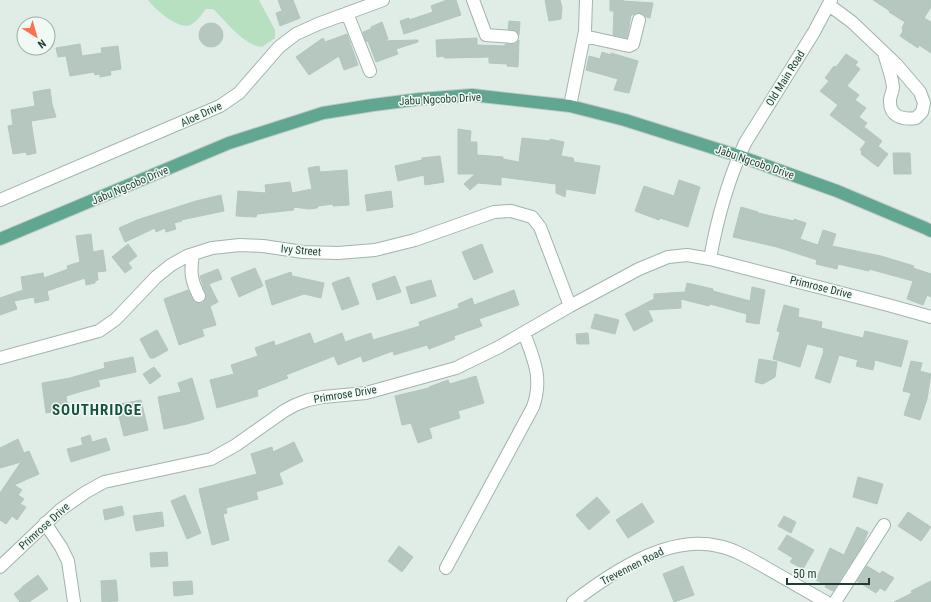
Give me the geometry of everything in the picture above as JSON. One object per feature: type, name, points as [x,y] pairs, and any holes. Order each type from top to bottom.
[{"type":"main road","name":"Jabu Ngcobo Drive","points":[[0,239],[229,143],[324,113],[420,99],[472,96],[570,106],[625,120],[739,156],[837,191],[925,228],[931,232]]},
{"type":"street","name":"Aloe Drive","points":[[1,197],[220,106],[239,93],[279,47],[296,34],[318,24],[383,0]]},
{"type":"street","points":[[472,0],[486,35],[512,37]]},
{"type":"street","points":[[570,106],[584,36],[586,0]]},
{"type":"street","points":[[830,2],[896,64],[920,92],[924,103],[922,112],[916,118],[906,120],[897,117],[892,109],[890,100],[893,90],[884,53]]},
{"type":"street","name":"Old Main Road","points":[[739,156],[745,143],[814,32],[830,2]]},
{"type":"street","points":[[347,13],[370,71]]},
{"type":"street","points":[[584,36],[629,46],[633,44],[639,20]]},
{"type":"street","points":[[710,259],[715,230],[725,194],[739,156]]},
{"type":"street","name":"Ivy Street","points":[[0,358],[99,332],[116,319],[156,277],[171,265],[193,254],[212,248],[240,245],[263,246],[303,252],[338,253],[375,250],[415,240],[494,212],[511,211],[532,217],[540,227],[570,306]]},
{"type":"street","points":[[193,254],[191,276],[194,287],[199,296]]},
{"type":"street","name":"Primrose Drive","points":[[0,567],[60,510],[75,499],[104,482],[211,459],[236,445],[284,411],[295,405],[323,397],[366,393],[456,368],[499,347],[570,306],[639,269],[668,257],[687,255],[710,259],[888,304],[931,317]]},
{"type":"street","points":[[446,568],[533,407],[537,394],[538,383],[536,369],[524,333]]},
{"type":"street","points":[[45,523],[68,560],[74,602]]},
{"type":"street","points":[[835,602],[884,525]]},
{"type":"street","name":"Trevennen Road","points":[[573,602],[604,578],[644,558],[666,549],[685,545],[702,544],[719,546],[740,553],[826,602]]},
{"type":"green space","points":[[148,0],[259,0],[275,30],[275,38],[262,47],[248,42],[235,32],[213,9],[206,9],[197,20],[190,25],[185,26],[173,22],[167,18]]},
{"type":"building","points":[[278,0],[293,0],[300,18],[280,26],[276,13],[282,11]]},
{"type":"building","points":[[447,0],[456,0],[461,15],[404,34],[400,21],[409,18],[409,20],[433,12],[431,6]]},
{"type":"building","points":[[545,0],[560,0],[562,7],[561,19],[549,21]]},
{"type":"building","points":[[610,0],[653,3],[650,18],[640,13],[631,15],[627,38],[613,35],[614,11],[610,11]]},
{"type":"building","points":[[873,0],[931,0],[931,7],[924,18],[931,22],[931,53],[919,45],[918,48],[900,36],[905,22]]},
{"type":"building","points":[[509,21],[520,22],[519,35],[516,31],[508,29]]},
{"type":"building","points":[[382,22],[388,39],[383,41],[418,40],[418,42],[396,49],[398,54],[376,62],[368,41],[366,42],[363,32]]},
{"type":"building","points":[[211,23],[219,27],[223,35],[219,43],[211,47],[203,43],[199,35],[203,27]]},
{"type":"building","points":[[347,34],[358,65],[344,70],[339,56],[309,75],[296,57],[323,38],[325,42]]},
{"type":"building","points":[[477,38],[477,45],[505,46],[505,44],[515,44],[519,40],[518,67],[507,66],[507,64],[489,63],[489,57],[437,57],[436,40]]},
{"type":"building","points":[[80,44],[82,56],[102,53],[101,48],[118,46],[121,69],[110,71],[111,75],[100,77],[100,74],[95,75],[94,72],[70,76],[66,56],[58,57],[56,48]]},
{"type":"building","points":[[602,52],[611,55],[611,53],[638,61],[629,93],[614,90],[618,79],[586,70],[589,56],[600,59]]},
{"type":"building","points":[[846,54],[858,62],[855,65],[860,69],[847,86],[859,95],[855,100],[866,108],[859,117],[867,123],[864,127],[882,141],[878,146],[888,154],[878,167],[861,154],[862,151],[860,150],[866,142],[830,115],[838,105],[820,91],[829,81],[825,78]]},
{"type":"building","points":[[50,89],[56,117],[31,121],[36,153],[27,155],[26,152],[13,154],[8,126],[13,125],[11,110],[35,106],[33,92]]},
{"type":"building","points":[[458,129],[471,131],[470,142],[477,142],[477,155],[503,157],[503,159],[519,162],[522,138],[550,141],[550,139],[564,142],[561,156],[573,158],[574,162],[600,166],[595,194],[566,189],[565,197],[556,193],[556,184],[501,177],[501,185],[478,183],[470,190],[464,184],[475,174],[458,174]]},
{"type":"building","points":[[893,153],[910,153],[911,174],[894,174]]},
{"type":"building","points":[[440,156],[444,182],[425,185],[424,175],[398,181],[395,166],[422,160],[422,158]]},
{"type":"building","points":[[319,166],[320,172],[347,170],[349,205],[333,206],[333,204],[309,209],[293,207],[294,210],[257,214],[256,217],[236,216],[238,191],[266,193],[265,185],[290,182],[292,193],[312,189],[308,168]]},
{"type":"building","points":[[679,180],[700,187],[688,227],[660,218],[659,220],[635,211],[644,186],[674,196]]},
{"type":"building","points":[[391,191],[393,207],[367,211],[365,195]]},
{"type":"building","points":[[221,195],[224,211],[181,220],[182,221],[174,223],[176,229],[166,232],[165,228],[156,232],[155,228],[125,242],[119,228],[137,220],[196,201]]},
{"type":"building","points":[[741,207],[758,213],[794,221],[794,219],[806,223],[800,239],[818,245],[823,230],[836,234],[832,246],[881,256],[914,266],[913,268],[931,274],[931,297],[927,295],[923,305],[907,299],[913,281],[869,269],[869,271],[838,264],[837,269],[816,264],[817,260],[777,247],[733,237]]},
{"type":"building","points":[[91,234],[93,252],[103,250],[106,271],[97,272],[98,280],[95,281],[95,283],[86,285],[85,278],[47,291],[49,300],[35,303],[34,297],[14,301],[17,309],[0,315],[0,298],[23,290],[21,277],[43,273],[44,278],[68,269],[67,266],[80,262],[76,236]]},
{"type":"building","points":[[128,244],[137,256],[128,263],[132,268],[125,273],[112,257]]},
{"type":"building","points":[[482,244],[493,272],[474,280],[462,252]]},
{"type":"building","points":[[255,268],[263,286],[239,297],[231,278]]},
{"type":"building","points":[[218,269],[222,279],[209,284],[218,302],[210,306],[216,325],[202,329],[204,336],[179,345],[164,299],[188,290],[194,302],[203,303],[206,296],[200,276]]},
{"type":"building","points":[[291,272],[292,276],[324,283],[321,298],[304,294],[272,305],[265,281]]},
{"type":"building","points":[[395,276],[401,292],[377,300],[372,284]]},
{"type":"building","points":[[349,277],[359,304],[342,310],[332,283]]},
{"type":"building","points":[[431,280],[436,296],[411,304],[406,287]]},
{"type":"building","points":[[687,283],[713,289],[713,291],[750,301],[752,287],[765,290],[759,324],[746,322],[747,314],[710,304],[709,306],[681,299],[681,308],[648,310],[653,321],[634,331],[625,314],[654,299],[654,294],[685,292]]},
{"type":"building","points":[[514,290],[519,305],[479,319],[482,326],[454,336],[455,339],[429,349],[427,345],[394,355],[393,351],[363,362],[361,356],[338,365],[334,356],[286,375],[288,378],[257,390],[258,396],[217,408],[210,380],[234,374],[231,365],[258,356],[255,348],[274,341],[275,346],[310,333],[314,344],[342,333],[345,342],[371,333],[373,340],[420,326],[419,322],[459,308],[458,304],[472,298],[474,305]]},
{"type":"building","points":[[784,305],[799,309],[798,317],[822,322],[821,328],[863,338],[865,331],[908,341],[901,367],[875,360],[873,370],[856,366],[858,360],[839,355],[830,383],[815,378],[824,348],[807,344],[800,367],[773,359],[780,332],[777,331]]},
{"type":"building","points":[[595,314],[619,320],[615,334],[591,328]]},
{"type":"building","points":[[157,330],[168,350],[154,358],[150,358],[140,339]]},
{"type":"building","points":[[588,333],[589,344],[577,344],[576,334]]},
{"type":"building","points":[[133,357],[136,372],[98,380],[100,386],[66,396],[68,410],[46,413],[42,383],[70,378],[105,368],[104,363]]},
{"type":"building","points":[[759,359],[777,362],[775,377],[763,384],[755,382]]},
{"type":"building","points":[[911,361],[922,363],[920,371],[931,374],[927,399],[920,420],[904,415],[911,393],[903,391]]},
{"type":"building","points":[[154,367],[161,376],[150,384],[143,374]]},
{"type":"building","points":[[476,376],[484,403],[458,411],[460,418],[429,428],[432,438],[418,443],[411,423],[402,425],[395,396],[429,388],[448,380],[450,384]]},
{"type":"building","points":[[192,378],[204,419],[164,429],[158,397],[181,392],[178,383]]},
{"type":"building","points":[[141,400],[148,430],[124,436],[116,405]]},
{"type":"building","points":[[90,435],[92,442],[106,438],[110,450],[71,462],[67,449],[83,445],[81,438]]},
{"type":"building","points":[[18,439],[24,453],[29,451],[39,474],[14,485],[22,490],[18,495],[24,499],[20,504],[26,507],[17,520],[12,516],[6,524],[0,520],[0,493],[21,462],[0,468],[0,448]]},
{"type":"building","points":[[294,442],[303,461],[279,473],[283,484],[256,492],[258,499],[226,508],[227,513],[223,514],[229,540],[212,545],[199,489],[257,474],[251,454],[272,447],[273,452]]},
{"type":"building","points":[[858,477],[883,484],[877,504],[853,497]]},
{"type":"building","points":[[185,495],[201,533],[187,539],[171,501]]},
{"type":"building","points":[[597,497],[610,512],[589,530],[576,515]]},
{"type":"building","points":[[642,503],[654,522],[628,538],[616,520]]},
{"type":"building","points":[[122,506],[124,515],[105,520],[103,510]]},
{"type":"building","points":[[162,512],[164,526],[136,531],[133,516]]},
{"type":"building","points":[[908,512],[931,527],[921,541],[898,526]]},
{"type":"building","points":[[784,516],[796,522],[791,533],[778,526]]},
{"type":"building","points":[[857,527],[868,532],[862,546],[833,591],[825,587],[826,585],[816,580],[830,548],[844,555]]},
{"type":"building","points":[[787,535],[814,550],[803,569],[790,562],[793,558],[778,549]]},
{"type":"building","points":[[399,546],[413,557],[402,572],[388,561]]},
{"type":"building","points":[[167,552],[168,566],[151,567],[150,553]]},
{"type":"building","points":[[683,566],[694,595],[674,602],[663,574]]},
{"type":"building","points":[[867,566],[880,574],[882,571],[894,578],[885,591],[880,588],[876,593],[857,581]]},
{"type":"building","points":[[38,575],[48,589],[29,602],[20,602],[14,594]]},
{"type":"building","points":[[116,580],[118,601],[102,602],[101,581]]},
{"type":"building","points":[[192,581],[193,594],[174,596],[173,582]]},
{"type":"building","points":[[931,581],[931,602],[894,602],[912,593],[911,591]]},
{"type":"district","name":"SOUTHRIDGE","points":[[97,410]]}]
